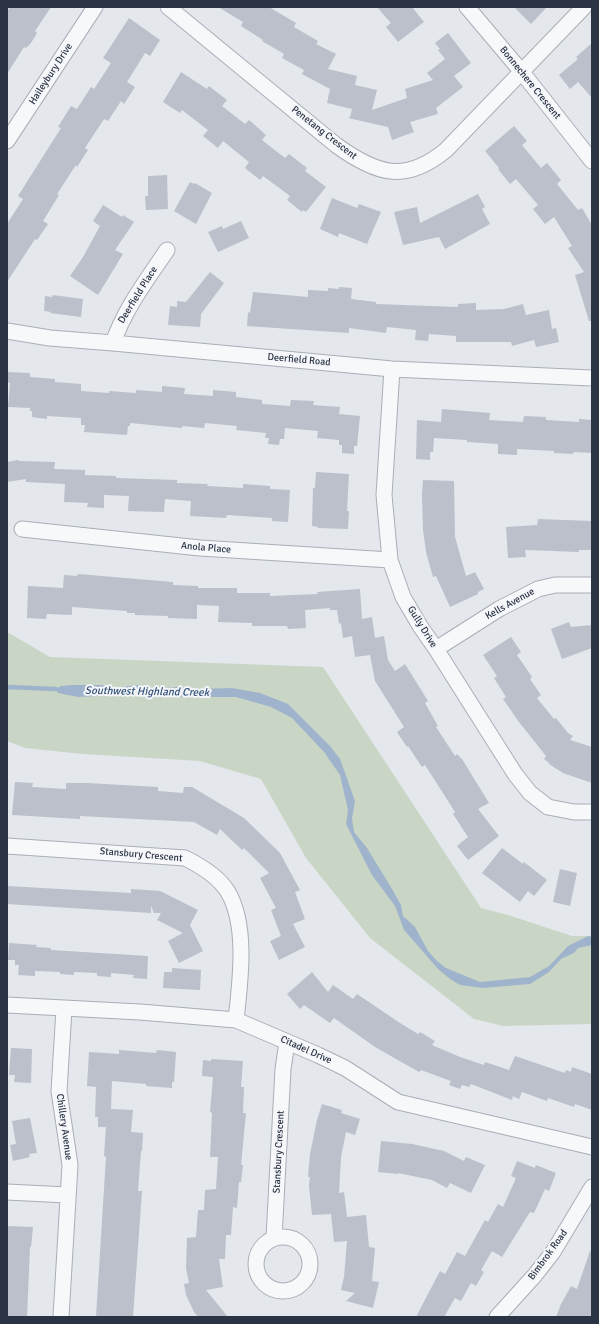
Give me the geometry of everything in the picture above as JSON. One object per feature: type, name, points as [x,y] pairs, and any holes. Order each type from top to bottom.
[{"type":"street","name":"Haileybury Drive","points":[[7,141],[95,7]]},
{"type":"street","name":"Penetang Crescent","points":[[168,7],[352,157],[374,168],[388,171],[409,170],[433,161],[446,150],[584,7]]},
{"type":"street","name":"Bonnechere Crescent","points":[[467,7],[521,71],[592,161]]},
{"type":"street","name":"Deerfield Place","points":[[113,342],[119,325],[127,310],[168,250]]},
{"type":"street","name":"Deerfield Road","points":[[7,330],[50,338],[113,342],[392,369],[592,378]]},
{"type":"street","name":"Gully Drive","points":[[392,369],[384,495],[390,560],[403,597],[515,774],[530,793],[548,807],[574,812],[592,812]]},
{"type":"street","name":"Anola Place","points":[[22,529],[200,548],[390,560]]},
{"type":"street","name":"Kells Avenue","points":[[436,649],[521,596],[538,589],[555,585],[592,585]]},
{"type":"street","name":"Stansbury Crescent","points":[[7,846],[185,858],[209,872],[228,892],[238,918],[241,953],[236,1020]]},
{"type":"street","name":"Citadel Drive","points":[[7,1006],[140,1012],[236,1020],[345,1068],[398,1102],[592,1147]]},
{"type":"street","name":"Chillery Avenue","points":[[61,1317],[67,1195],[70,1165],[59,1091],[64,1009]]},
{"type":"street","name":"Stansbury Crescent","points":[[274,1238],[283,1069],[287,1042]]},
{"type":"street","name":"Bimbrok Road","points":[[497,1317],[535,1275],[553,1252],[592,1187]]},
{"type":"street","points":[[7,1192],[67,1195]]},
{"type":"green space","points":[[7,632],[50,657],[323,667],[481,908],[508,915],[572,936],[592,936],[592,1024],[503,1026],[474,1019],[370,938],[306,858],[261,779],[200,761],[83,754],[25,748],[7,741]]},
{"type":"water","name":"Southwest Highland Creek","points":[[101,685],[114,688],[140,685],[156,689],[176,687],[198,689],[232,688],[260,693],[288,704],[330,746],[340,759],[355,801],[352,818],[354,832],[367,848],[392,889],[401,905],[403,916],[415,927],[428,951],[446,968],[480,982],[530,977],[549,966],[568,946],[588,936],[592,937],[592,945],[578,948],[574,953],[561,959],[549,972],[530,984],[483,988],[460,985],[438,969],[404,930],[395,906],[372,875],[346,824],[348,810],[340,775],[324,752],[292,718],[271,707],[236,697],[164,697],[144,694],[78,697],[58,693],[56,689],[61,686]]},
{"type":"building","points":[[10,7],[51,7],[35,31],[37,33],[31,43],[26,48],[24,47],[7,74],[7,11]]},
{"type":"building","points":[[218,7],[269,7],[296,23],[294,27],[318,41],[316,44],[336,54],[328,69],[357,76],[355,85],[377,90],[372,110],[407,98],[405,89],[433,80],[427,73],[445,59],[435,43],[448,33],[471,63],[454,76],[463,87],[436,108],[438,114],[410,122],[414,132],[392,140],[388,127],[348,118],[350,117],[352,109],[327,103],[330,89],[302,74],[304,70],[282,58],[284,54],[241,26],[243,22]]},
{"type":"building","points":[[377,7],[412,7],[424,22],[398,42],[386,27],[391,23]]},
{"type":"building","points":[[514,7],[547,7],[531,24]]},
{"type":"building","points":[[129,18],[160,40],[150,56],[145,53],[127,82],[135,87],[124,104],[121,101],[108,121],[104,119],[85,148],[88,150],[57,194],[59,195],[43,221],[48,224],[37,240],[35,239],[7,282],[7,224],[23,199],[18,196],[61,128],[58,127],[71,106],[77,109],[91,87],[94,89],[111,63],[103,58]]},
{"type":"building","points":[[592,43],[592,98],[578,82],[570,89],[559,75],[578,59],[576,57]]},
{"type":"building","points":[[181,72],[207,89],[209,86],[227,100],[222,106],[245,124],[249,120],[266,135],[262,140],[285,158],[289,154],[307,168],[305,171],[326,187],[306,212],[303,210],[302,212],[287,200],[290,196],[263,176],[260,180],[245,168],[249,162],[223,141],[218,148],[203,136],[208,130],[182,110],[180,113],[163,102]]},
{"type":"building","points":[[514,126],[527,141],[522,145],[541,168],[547,163],[561,180],[557,184],[578,210],[582,208],[592,225],[592,321],[589,321],[575,275],[584,272],[568,248],[572,246],[554,217],[545,224],[533,209],[538,205],[516,179],[510,184],[485,151]]},
{"type":"building","points":[[167,175],[168,209],[146,210],[145,196],[148,196],[148,176]]},
{"type":"building","points":[[190,182],[195,183],[212,193],[196,224],[174,211]]},
{"type":"building","points":[[478,194],[485,207],[482,209],[490,224],[445,249],[439,237],[403,245],[394,212],[417,207],[420,223]]},
{"type":"building","points":[[332,198],[357,208],[359,204],[381,212],[367,244],[339,233],[338,237],[320,229]]},
{"type":"building","points":[[103,205],[122,217],[123,215],[134,222],[115,250],[123,254],[98,295],[70,276],[83,257],[100,226],[93,221]]},
{"type":"building","points":[[241,221],[249,238],[218,252],[208,232],[222,226],[223,229]]},
{"type":"building","points":[[210,272],[224,283],[201,314],[200,327],[168,325],[170,306],[177,307],[177,301],[186,302]]},
{"type":"building","points":[[339,287],[352,288],[351,299],[376,302],[376,304],[458,307],[458,304],[476,303],[476,310],[504,309],[523,304],[526,315],[549,310],[552,329],[556,328],[559,342],[536,347],[534,340],[512,346],[511,342],[456,342],[456,336],[429,334],[428,341],[415,340],[416,330],[387,327],[386,333],[349,328],[349,333],[247,326],[248,312],[250,313],[253,292],[308,297],[308,290],[328,291],[328,288],[339,289]]},
{"type":"building","points":[[53,295],[83,299],[81,317],[44,311],[45,296],[52,297]]},
{"type":"building","points":[[7,372],[30,373],[30,377],[55,379],[55,382],[81,384],[81,391],[136,393],[136,390],[162,392],[162,386],[185,388],[184,394],[213,396],[213,390],[236,392],[236,397],[262,400],[262,404],[290,406],[291,400],[314,401],[313,405],[340,407],[339,414],[360,416],[357,446],[354,446],[354,454],[342,453],[342,445],[339,445],[339,440],[317,438],[318,431],[285,428],[284,439],[280,439],[279,445],[268,444],[269,438],[265,438],[266,433],[236,430],[237,426],[205,423],[204,428],[182,426],[182,428],[130,423],[130,426],[128,426],[127,435],[84,432],[85,425],[81,425],[81,418],[47,416],[47,419],[32,417],[32,411],[30,411],[30,408],[8,407],[10,383],[7,382]]},
{"type":"building","points":[[442,409],[490,413],[489,420],[523,422],[524,416],[546,417],[546,420],[579,422],[579,419],[592,420],[592,453],[554,453],[554,451],[517,449],[517,455],[498,454],[498,444],[434,438],[433,452],[430,452],[430,460],[416,459],[417,420],[441,422]]},
{"type":"building","points":[[18,460],[55,462],[54,469],[85,470],[85,475],[116,476],[116,478],[177,480],[177,483],[208,484],[207,486],[243,488],[243,484],[270,486],[270,489],[290,490],[288,522],[272,521],[272,518],[227,515],[226,518],[190,516],[191,501],[165,499],[164,512],[128,511],[129,496],[104,495],[104,508],[87,507],[88,503],[64,502],[65,484],[26,482],[26,479],[7,482],[7,462]]},
{"type":"building","points":[[316,472],[349,474],[347,511],[349,511],[348,529],[318,528],[312,526],[313,488],[315,488]]},
{"type":"building","points":[[423,480],[454,481],[455,537],[466,576],[475,572],[484,589],[478,592],[478,594],[450,607],[436,576],[433,577],[426,552],[423,530]]},
{"type":"building","points":[[538,519],[592,521],[592,550],[579,550],[579,552],[525,550],[526,557],[508,558],[506,527],[537,525]]},
{"type":"building","points":[[78,574],[173,582],[173,585],[198,586],[198,588],[237,588],[237,593],[270,593],[270,596],[318,594],[317,592],[360,589],[362,619],[372,617],[375,638],[384,636],[388,660],[395,671],[405,664],[428,701],[425,703],[438,726],[436,727],[455,756],[457,754],[462,759],[489,803],[478,809],[499,836],[468,860],[457,846],[468,837],[453,814],[455,812],[425,765],[422,767],[397,732],[404,727],[375,681],[370,655],[355,657],[352,636],[343,638],[337,610],[330,610],[330,608],[305,610],[306,628],[288,629],[287,626],[252,626],[252,623],[218,622],[219,606],[197,605],[197,619],[135,615],[135,613],[127,613],[127,611],[72,607],[72,615],[47,614],[46,619],[27,618],[28,586],[63,588],[64,575],[77,576]]},
{"type":"building","points":[[569,622],[571,627],[592,625],[592,648],[562,659],[551,629]]},
{"type":"building","points":[[511,637],[521,652],[517,655],[532,677],[530,679],[541,695],[537,698],[554,719],[556,718],[568,733],[573,736],[570,740],[592,747],[592,783],[563,773],[549,764],[544,759],[546,756],[503,699],[506,697],[494,678],[497,676],[483,655]]},
{"type":"building","points":[[15,782],[33,783],[32,787],[66,789],[66,783],[158,787],[158,791],[183,793],[184,787],[192,787],[244,818],[280,853],[300,890],[295,892],[305,919],[293,924],[305,947],[279,960],[270,941],[281,936],[271,910],[276,908],[260,878],[269,873],[244,848],[242,850],[220,829],[217,835],[194,822],[80,816],[80,819],[12,815]]},
{"type":"building","points":[[502,848],[523,864],[524,862],[547,880],[534,896],[528,891],[520,902],[482,873]]},
{"type":"building","points":[[560,869],[577,873],[570,906],[553,902]]},
{"type":"building","points":[[7,886],[131,893],[131,889],[160,891],[198,910],[190,925],[203,951],[179,963],[168,941],[183,933],[157,920],[161,913],[154,913],[151,906],[151,913],[7,904]]},
{"type":"building","points":[[9,943],[37,945],[36,947],[51,948],[51,950],[148,956],[147,979],[133,978],[134,975],[111,973],[111,977],[97,976],[97,973],[74,972],[74,975],[60,974],[60,972],[35,971],[35,976],[18,975],[19,965],[15,965],[15,960],[8,960]]},
{"type":"building","points":[[172,968],[201,970],[200,990],[163,988],[164,972],[172,972]]},
{"type":"building","points":[[312,972],[328,992],[333,985],[353,999],[357,994],[418,1034],[420,1032],[435,1041],[432,1045],[460,1057],[484,1065],[485,1062],[509,1070],[515,1056],[565,1073],[566,1070],[571,1072],[572,1067],[592,1074],[592,1110],[575,1104],[574,1107],[548,1098],[547,1101],[522,1092],[519,1099],[513,1096],[512,1100],[471,1084],[469,1087],[462,1085],[460,1089],[449,1085],[451,1081],[421,1070],[419,1072],[375,1047],[334,1018],[330,1023],[304,1005],[300,1009],[287,994]]},
{"type":"building","points":[[11,1048],[32,1049],[31,1083],[14,1082],[15,1075],[9,1075]]},
{"type":"building","points":[[119,1050],[156,1053],[157,1050],[176,1052],[174,1082],[172,1082],[172,1088],[112,1081],[111,1109],[133,1110],[131,1132],[143,1133],[138,1191],[142,1191],[133,1317],[96,1317],[106,1157],[104,1156],[106,1127],[98,1127],[98,1117],[95,1117],[96,1087],[87,1086],[89,1052],[119,1054]]},
{"type":"building","points":[[211,1059],[243,1061],[241,1087],[244,1087],[243,1113],[246,1113],[241,1165],[243,1165],[241,1182],[239,1182],[237,1208],[233,1207],[231,1235],[226,1235],[225,1259],[219,1259],[223,1287],[206,1290],[228,1317],[198,1317],[186,1295],[184,1284],[189,1283],[186,1268],[187,1238],[196,1237],[198,1210],[204,1210],[205,1190],[216,1189],[218,1157],[210,1157],[212,1113],[210,1112],[213,1077],[202,1076],[203,1060],[211,1061]]},
{"type":"building","points":[[322,1104],[342,1110],[341,1113],[360,1119],[355,1135],[346,1132],[341,1157],[339,1193],[344,1192],[347,1217],[366,1215],[369,1247],[375,1248],[372,1281],[379,1282],[373,1308],[346,1301],[355,1293],[341,1290],[344,1277],[347,1241],[334,1242],[331,1214],[312,1215],[309,1186],[310,1177],[308,1177],[310,1154]]},
{"type":"building","points":[[30,1118],[37,1153],[29,1154],[30,1157],[13,1161],[10,1145],[16,1144],[12,1121]]},
{"type":"building","points":[[381,1141],[412,1144],[444,1151],[464,1161],[466,1157],[485,1165],[471,1193],[450,1183],[447,1188],[432,1180],[398,1173],[378,1172]]},
{"type":"building","points":[[517,1161],[535,1168],[536,1165],[556,1173],[549,1191],[545,1189],[534,1213],[530,1212],[502,1257],[492,1251],[481,1270],[484,1272],[476,1286],[471,1283],[461,1301],[455,1298],[444,1317],[416,1317],[440,1271],[445,1274],[457,1252],[465,1256],[485,1220],[488,1222],[498,1204],[503,1207],[516,1178],[511,1176]]},
{"type":"building","points":[[7,1226],[33,1227],[30,1247],[27,1317],[7,1317]]},
{"type":"building","points":[[590,1251],[592,1252],[592,1311],[590,1317],[556,1317],[571,1286],[577,1289]]},
{"type":"waterway","name":"Southwest Highland Creek","points":[[7,687],[56,689]]}]
